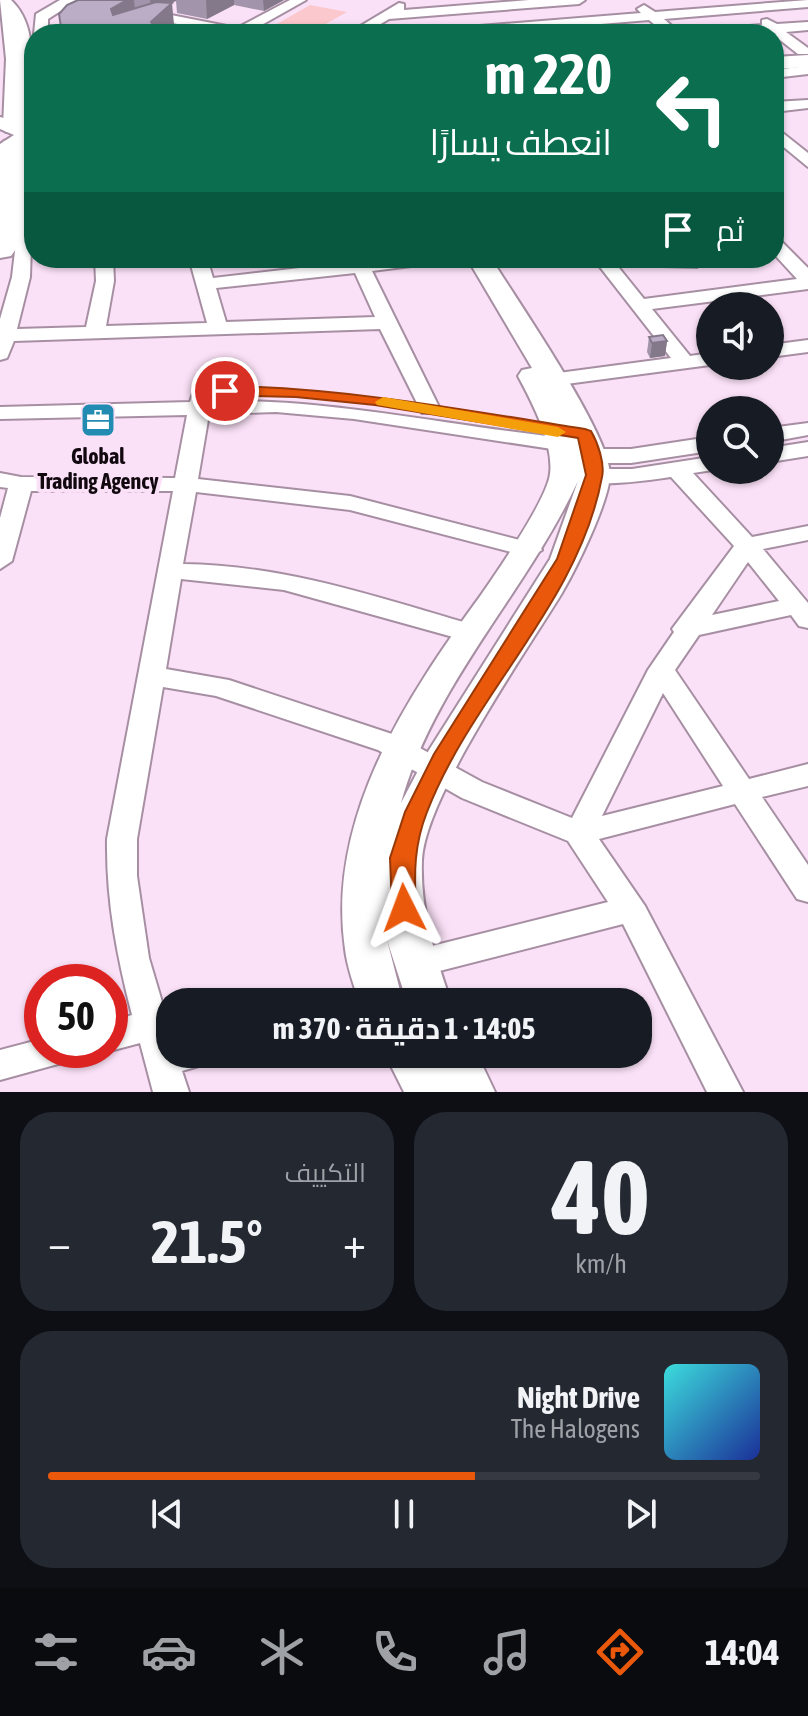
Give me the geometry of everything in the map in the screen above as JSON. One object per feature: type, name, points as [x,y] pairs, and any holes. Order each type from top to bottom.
[{"type":"highway","points":[[0,2],[12,12],[18,40],[22,142],[0,249]]},
{"type":"main road","points":[[464,268],[544,381]]},
{"type":"main road","points":[[423,985],[406,933],[402,858],[416,812],[436,771],[566,559],[575,452],[544,381],[484,268]]},
{"type":"main road","points":[[375,988],[369,972],[363,871],[376,811],[402,752],[471,633],[530,550],[575,452]]},
{"type":"main road","points":[[415,1068],[428,1092]]},
{"type":"main road","points":[[461,1068],[472,1092]]},
{"type":"street","points":[[41,24],[41,17],[72,0],[201,24]]},
{"type":"street","points":[[259,24],[300,0]]},
{"type":"street","points":[[370,24],[411,0]]},
{"type":"street","points":[[385,15],[579,0]]},
{"type":"street","points":[[633,0],[662,24]]},
{"type":"street","points":[[533,2],[554,23]]},
{"type":"street","points":[[740,3],[769,24]]},
{"type":"street","points":[[543,24],[740,3],[808,3]]},
{"type":"street","points":[[137,24],[176,5]]},
{"type":"street","points":[[784,27],[808,26]]},
{"type":"street","points":[[784,43],[797,62]]},
{"type":"street","points":[[784,106],[808,104]]},
{"type":"street","points":[[784,124],[808,145]]},
{"type":"street","points":[[784,140],[808,162]]},
{"type":"street","points":[[22,142],[21,277],[2,344],[95,330],[384,323]]},
{"type":"street","points":[[784,255],[808,281]]},
{"type":"street","points":[[95,330],[105,281],[104,268]]},
{"type":"street","points":[[201,268],[218,327]]},
{"type":"street","points":[[205,284],[344,268]]},
{"type":"street","points":[[362,268],[384,323],[407,360],[429,409]]},
{"type":"street","points":[[610,268],[684,362]]},
{"type":"street","points":[[639,305],[808,281]]},
{"type":"street","points":[[784,349],[808,346]]},
{"type":"street","points":[[544,381],[696,361]]},
{"type":"street","points":[[0,413],[323,394],[429,409],[575,452],[632,476],[696,467]]},
{"type":"street","points":[[0,398],[201,399],[354,413],[575,452],[631,456],[696,446]]},
{"type":"street","points":[[175,1069],[152,1025],[133,958],[122,876],[122,839],[201,399]]},
{"type":"street","points":[[784,433],[808,429]]},
{"type":"street","points":[[784,453],[808,449]]},
{"type":"street","points":[[677,470],[747,545],[802,613]]},
{"type":"street","points":[[0,561],[10,482],[186,483],[268,490],[379,509],[530,550]]},
{"type":"street","points":[[579,833],[661,670],[685,629],[747,545],[808,533]]},
{"type":"street","points":[[168,571],[206,570],[285,581],[471,633]]},
{"type":"street","points":[[685,629],[802,613]]},
{"type":"street","points":[[661,670],[808,890]]},
{"type":"street","points":[[149,676],[219,687],[388,743],[472,790],[579,833],[630,909],[725,1092]]},
{"type":"street","points":[[579,833],[808,775]]},
{"type":"street","points":[[423,985],[630,909]]},
{"type":"street","points":[[128,1031],[152,1025]]},
{"type":"street","points":[[0,1065],[24,1059]]},
{"type":"shaded area","points":[[310,5],[347,12],[326,24],[277,24]]},
{"type":"building","points":[[78,0],[127,0],[111,9],[113,15],[156,2],[172,3],[151,22],[152,24],[60,24],[59,14],[67,5]]},
{"type":"building","points":[[663,335],[667,341],[652,343],[649,337]]},
{"type":"slow traffic","points":[[383,402],[558,432]]},
{"type":"place","name":"Global Trading Agency","points":[[98,420]]},
{"type":"route","points":[[225,391],[323,394],[429,409],[554,432],[585,434],[590,447],[595,475],[566,559],[442,760],[416,812],[402,858],[404,908]]}]
